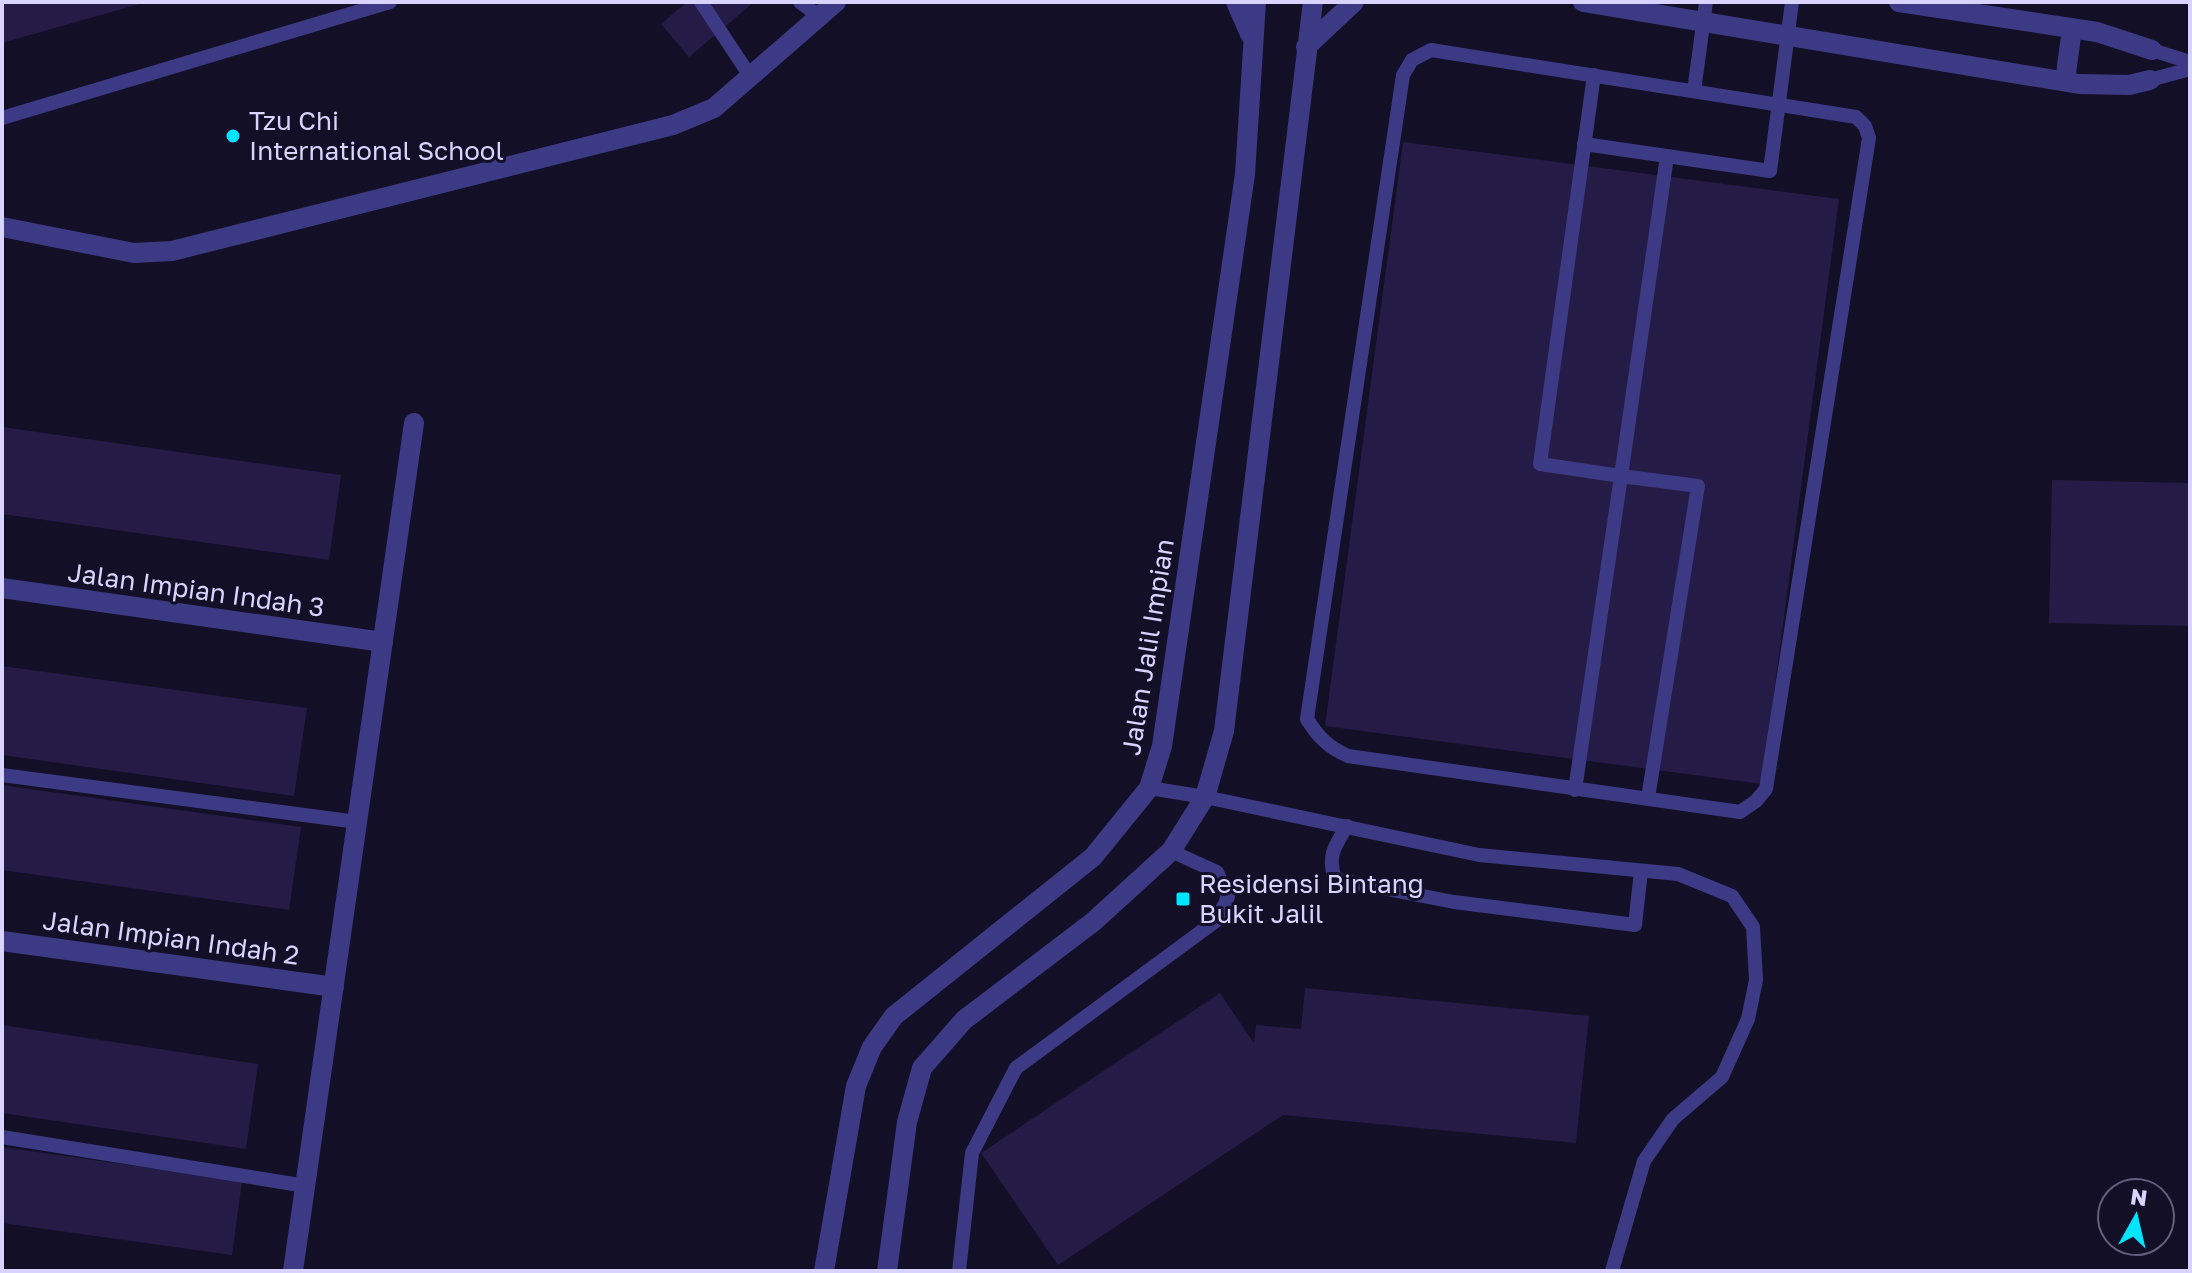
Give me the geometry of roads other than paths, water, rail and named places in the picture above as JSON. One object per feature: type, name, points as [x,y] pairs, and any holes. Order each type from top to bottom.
[{"type":"street","points":[[2,227],[134,253],[172,251],[673,125],[714,108],[836,2]]},
{"type":"street","points":[[1236,2],[1253,41]]},
{"type":"street","name":"Jalan Jalil Impian","points":[[824,1271],[856,1086],[872,1047],[894,1016],[1093,857],[1149,788],[1162,746],[1245,174],[1256,2]]},
{"type":"street","points":[[887,1271],[907,1122],[922,1068],[964,1020],[1093,922],[1171,851],[1205,797],[1224,731],[1313,2]]},
{"type":"street","points":[[1306,47],[1354,2]]},
{"type":"street","points":[[1583,2],[1705,12],[1787,35],[2065,81],[2129,85],[2150,80]]},
{"type":"street","points":[[1899,2],[2097,32],[2152,50]]},
{"type":"street","points":[[2065,81],[2072,29]]},
{"type":"street","points":[[293,1271],[414,423]]},
{"type":"street","name":"Jalan Impian Indah 3","points":[[2,588],[383,642]]},
{"type":"street","name":"Jalan Impian Indah 2","points":[[2,941],[334,987]]},
{"type":"lane","points":[[2,118],[390,2]]},
{"type":"lane","points":[[701,2],[750,76]]},
{"type":"lane","points":[[800,2],[819,16]]},
{"type":"lane","points":[[1584,144],[1770,171],[1792,2]]},
{"type":"lane","points":[[1694,91],[1705,12]]},
{"type":"lane","points":[[1431,50],[1594,75],[1856,117],[1865,126],[1869,138],[1766,789],[1740,812],[1348,756],[1332,749],[1318,737],[1307,719],[1403,75],[1412,60],[1431,50]]},
{"type":"lane","points":[[2152,50],[2190,62]]},
{"type":"lane","points":[[2150,80],[2190,69]]},
{"type":"lane","points":[[1594,75],[1540,464],[1698,486],[1648,798]]},
{"type":"lane","points":[[1575,790],[1667,156]]},
{"type":"lane","points":[[2,775],[357,822]]},
{"type":"lane","points":[[1149,788],[1479,855],[1678,874],[1732,896],[1753,927],[1756,980],[1748,1019],[1722,1077],[1673,1119],[1644,1161],[1612,1271]]},
{"type":"lane","points":[[1347,826],[1333,848],[1330,865],[1335,879],[1454,902],[1635,925],[1641,871]]},
{"type":"lane","points":[[959,1271],[972,1153],[1016,1068],[1217,920],[1228,897],[1217,872],[1171,851]]},
{"type":"lane","points":[[2,1137],[306,1186]]},
{"type":"place","name":"Tzu Chi International School","points":[[233,136]]},
{"type":"place","name":"Residensi Bintang Bukit Jalil","points":[[1183,899]]}]
